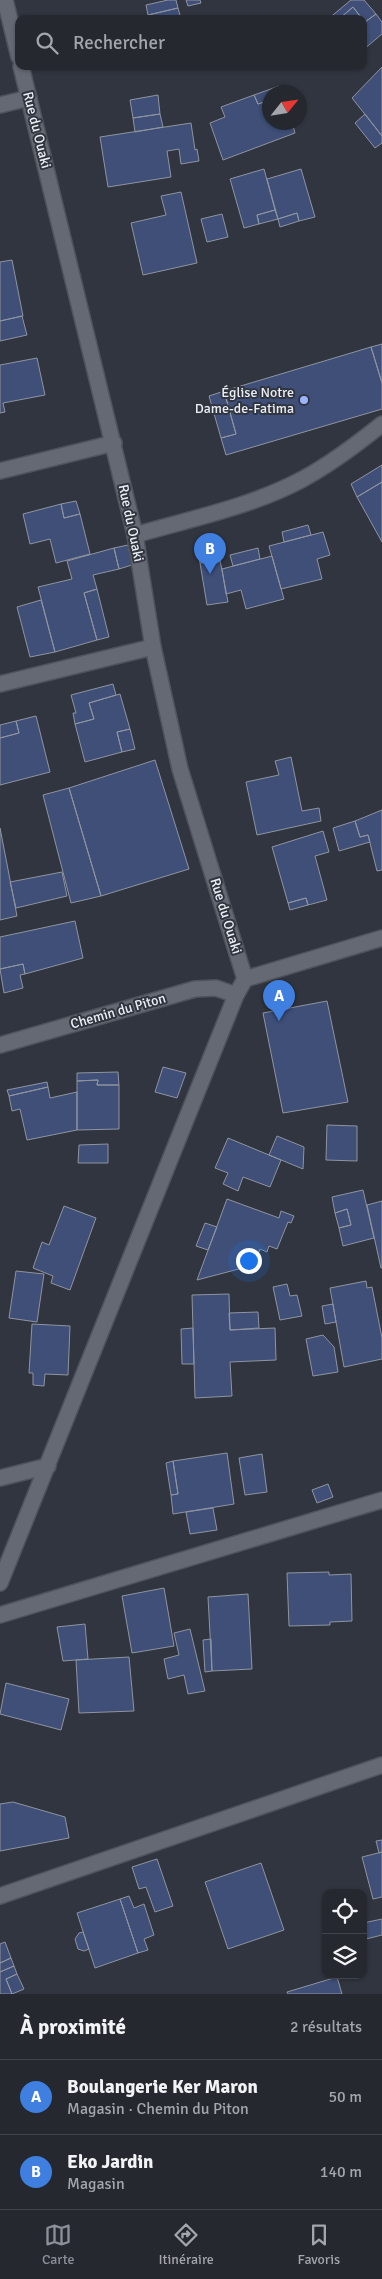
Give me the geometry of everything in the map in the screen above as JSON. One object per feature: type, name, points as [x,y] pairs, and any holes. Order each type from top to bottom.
[{"type":"street","points":[[5,0],[15,40]]},
{"type":"street","name":"Rue du Ouaki","points":[[22,70],[135,535],[152,647],[180,770],[245,979]]},
{"type":"street","points":[[0,105],[29,98]]},
{"type":"street","points":[[135,535],[252,501],[300,481],[344,455],[382,424]]},
{"type":"street","points":[[0,471],[114,443]]},
{"type":"street","points":[[0,684],[152,647]]},
{"type":"street","points":[[0,1583],[236,995],[245,979],[382,938]]},
{"type":"street","name":"Chemin du Piton","points":[[0,1045],[195,988],[216,988],[236,995]]},
{"type":"street","points":[[0,1478],[48,1466]]},
{"type":"street","points":[[0,1615],[382,1500]]},
{"type":"street","points":[[0,1896],[382,1765]]},
{"type":"building","points":[[176,0],[178,8],[148,15],[146,5]]},
{"type":"building","points":[[186,0],[200,0],[201,3],[188,6]]},
{"type":"building","points":[[351,0],[364,0],[376,14],[367,21],[367,15],[359,15],[353,7],[344,15],[333,15]]},
{"type":"building","points":[[353,7],[359,15],[344,15]]},
{"type":"building","points":[[178,8],[180,15],[148,15]]},
{"type":"building","points":[[376,14],[382,22],[382,34],[367,47],[367,21]]},
{"type":"building","points":[[382,67],[382,136],[352,98]]},
{"type":"building","points":[[262,92],[262,103],[258,104],[254,95]]},
{"type":"building","points":[[158,95],[160,114],[133,118],[130,100]]},
{"type":"building","points":[[254,95],[258,104],[262,103],[262,130],[294,130],[295,133],[223,160],[210,123],[225,117],[221,107]]},
{"type":"building","points":[[160,114],[163,127],[135,132],[133,118]]},
{"type":"building","points":[[365,114],[382,136],[382,143],[375,148],[355,123]]},
{"type":"building","points":[[191,123],[195,150],[197,149],[199,161],[181,164],[179,149],[167,151],[171,177],[108,187],[100,137]]},
{"type":"building","points":[[264,169],[275,210],[257,215],[259,224],[244,228],[230,179]]},
{"type":"building","points":[[301,169],[315,217],[299,221],[297,213],[278,219],[267,179]]},
{"type":"building","points":[[181,192],[197,263],[143,275],[131,223],[166,215],[161,196]]},
{"type":"building","points":[[275,210],[278,219],[259,224],[257,215]]},
{"type":"building","points":[[297,213],[299,221],[280,227],[278,219]]},
{"type":"building","points":[[222,214],[228,237],[207,242],[201,219]]},
{"type":"building","points":[[12,260],[23,316],[0,321],[0,262]]},
{"type":"building","points":[[22,316],[27,335],[0,341],[0,321]]},
{"type":"building","points":[[382,344],[382,383],[371,347]]},
{"type":"building","name":"Église Notre Dame-de-Fatima","points":[[371,347],[382,383],[382,409],[226,455],[221,438],[236,434],[224,391]]},
{"type":"building","points":[[37,358],[45,395],[3,403],[5,412],[0,413],[0,365]]},
{"type":"building","points":[[224,391],[236,434],[221,438],[209,396]]},
{"type":"building","points":[[382,465],[382,482],[357,497],[351,484]]},
{"type":"building","points":[[382,482],[382,542],[357,497]]},
{"type":"building","points":[[76,501],[80,514],[64,518],[61,504]]},
{"type":"building","points":[[61,504],[64,518],[80,514],[90,554],[56,563],[50,539],[30,544],[23,514]]},
{"type":"building","points":[[308,525],[311,535],[284,542],[282,532]]},
{"type":"building","points":[[323,532],[330,555],[317,559],[322,579],[281,589],[269,546]]},
{"type":"building","points":[[128,545],[132,565],[119,569],[114,548]]},
{"type":"building","points":[[114,548],[119,569],[93,575],[97,589],[84,593],[97,640],[55,652],[38,587],[72,579],[67,561]]},
{"type":"building","points":[[258,548],[260,559],[233,566],[230,555]]},
{"type":"building","points":[[219,551],[220,560],[200,563],[198,555]]},
{"type":"building","points":[[272,556],[284,599],[246,609],[241,590],[226,594],[222,569]]},
{"type":"building","points":[[220,560],[228,602],[207,605],[200,563]]},
{"type":"building","points":[[97,589],[109,637],[97,640],[84,593]]},
{"type":"building","points":[[41,600],[55,652],[30,657],[17,607]]},
{"type":"building","points":[[113,684],[116,695],[89,703],[94,719],[75,724],[73,713],[76,713],[71,695]]},
{"type":"building","points":[[120,694],[130,729],[117,732],[122,752],[85,762],[75,724],[94,719],[89,703]]},
{"type":"building","points":[[36,716],[50,772],[0,785],[0,738],[19,733],[16,721]]},
{"type":"building","points":[[16,721],[19,733],[0,738],[0,725]]},
{"type":"building","points":[[130,729],[135,749],[122,752],[117,732]]},
{"type":"building","points":[[291,757],[302,811],[319,808],[321,821],[257,835],[246,782],[279,775],[275,761]]},
{"type":"building","points":[[155,760],[189,869],[101,896],[69,788]]},
{"type":"building","points":[[69,788],[101,896],[71,903],[43,795]]},
{"type":"building","points":[[382,810],[382,870],[377,871],[368,835],[360,837],[355,821]]},
{"type":"building","points":[[355,821],[360,837],[368,835],[370,842],[339,851],[333,828]]},
{"type":"building","points":[[0,828],[17,916],[0,920]]},
{"type":"building","points":[[323,831],[329,852],[315,856],[327,900],[308,905],[306,898],[288,903],[272,847]]},
{"type":"building","points":[[62,872],[67,896],[16,908],[10,882]]},
{"type":"building","points":[[306,898],[308,905],[290,910],[288,903]]},
{"type":"building","points":[[75,921],[83,958],[25,974],[23,964],[0,969],[0,937]]},
{"type":"building","points":[[23,964],[25,974],[20,975],[23,988],[4,993],[0,969]]},
{"type":"building","points":[[327,1001],[348,1102],[283,1113],[263,1013]]},
{"type":"building","points":[[163,1067],[186,1073],[177,1098],[155,1092]]},
{"type":"building","points":[[118,1072],[119,1085],[97,1085],[98,1080],[77,1081],[77,1073]]},
{"type":"building","points":[[98,1080],[97,1085],[119,1085],[119,1129],[77,1130],[77,1081]]},
{"type":"building","points":[[47,1082],[48,1087],[9,1096],[7,1090]]},
{"type":"building","points":[[48,1087],[50,1098],[77,1092],[77,1130],[27,1140],[20,1109],[12,1111],[9,1096]]},
{"type":"building","points":[[327,1125],[357,1126],[357,1161],[326,1160]]},
{"type":"building","points":[[277,1136],[304,1147],[303,1169],[269,1155]]},
{"type":"building","points":[[228,1138],[281,1160],[270,1187],[243,1177],[238,1191],[223,1184],[228,1173],[215,1168]]},
{"type":"building","points":[[108,1144],[108,1163],[78,1163],[79,1145]]},
{"type":"building","points":[[363,1190],[374,1238],[343,1246],[339,1228],[351,1225],[347,1209],[335,1213],[332,1197]]},
{"type":"building","points":[[227,1199],[279,1218],[281,1211],[294,1216],[291,1223],[288,1222],[277,1249],[269,1246],[267,1252],[260,1249],[254,1265],[197,1280]]},
{"type":"building","points":[[382,1201],[382,1268],[381,1268],[367,1205]]},
{"type":"building","points":[[64,1206],[96,1218],[70,1290],[51,1283],[53,1276],[33,1268],[42,1242],[49,1245]]},
{"type":"building","points":[[347,1209],[351,1225],[339,1228],[335,1213]]},
{"type":"building","points":[[205,1223],[217,1227],[208,1250],[196,1246]]},
{"type":"building","points":[[16,1271],[44,1274],[37,1322],[9,1318]]},
{"type":"building","points":[[366,1281],[367,1288],[372,1287],[382,1338],[382,1359],[344,1367],[330,1288]]},
{"type":"building","points":[[287,1284],[290,1296],[297,1295],[302,1316],[280,1320],[273,1287]]},
{"type":"building","points":[[229,1294],[230,1330],[275,1328],[276,1360],[230,1362],[232,1396],[195,1398],[192,1295]]},
{"type":"building","points":[[333,1304],[336,1322],[325,1324],[322,1306]]},
{"type":"building","points":[[258,1312],[259,1328],[230,1330],[229,1313]]},
{"type":"building","points":[[32,1324],[70,1326],[68,1375],[45,1374],[44,1386],[33,1385],[33,1373],[29,1373]]},
{"type":"building","points":[[193,1328],[194,1364],[182,1364],[181,1329]]},
{"type":"building","points":[[323,1335],[334,1347],[338,1372],[313,1376],[306,1339]]},
{"type":"building","points":[[227,1453],[234,1504],[173,1514],[171,1495],[178,1494],[173,1461]]},
{"type":"building","points":[[262,1454],[267,1492],[245,1495],[239,1458]]},
{"type":"building","points":[[173,1461],[178,1494],[171,1495],[166,1463]]},
{"type":"building","points":[[328,1484],[333,1497],[317,1503],[312,1490]]},
{"type":"building","points":[[213,1508],[217,1530],[190,1534],[186,1512]]},
{"type":"building","points":[[329,1572],[329,1575],[351,1574],[352,1621],[330,1622],[330,1625],[289,1626],[287,1573]]},
{"type":"building","points":[[164,1588],[174,1646],[132,1653],[122,1596]]},
{"type":"building","points":[[248,1594],[252,1669],[212,1671],[208,1597]]},
{"type":"building","points":[[85,1624],[88,1659],[63,1661],[57,1627]]},
{"type":"building","points":[[190,1629],[205,1691],[188,1694],[184,1675],[168,1679],[164,1659],[179,1655],[174,1633]]},
{"type":"building","points":[[211,1639],[212,1671],[205,1672],[203,1640]]},
{"type":"building","points":[[129,1657],[134,1711],[79,1713],[76,1660]]},
{"type":"building","points":[[6,1683],[69,1699],[61,1730],[0,1714]]},
{"type":"building","points":[[13,1802],[65,1817],[69,1838],[0,1851],[0,1804]]},
{"type":"building","points":[[382,1840],[382,1852],[379,1853],[376,1841]]},
{"type":"building","points":[[382,1852],[382,1897],[373,1899],[362,1857]]},
{"type":"building","points":[[157,1859],[173,1906],[155,1912],[146,1887],[139,1889],[132,1867]]},
{"type":"building","points":[[261,1863],[284,1930],[228,1949],[205,1882]]},
{"type":"building","points":[[129,1896],[134,1908],[144,1904],[154,1935],[144,1939],[148,1950],[138,1953],[120,1899]]},
{"type":"building","points":[[120,1899],[138,1953],[95,1968],[77,1913]]},
{"type":"building","points":[[382,1919],[382,1935],[367,1939],[367,1922]]},
{"type":"building","points":[[83,1932],[89,1949],[84,1951],[78,1949],[75,1939],[79,1933]]},
{"type":"building","points":[[5,1942],[11,1958],[0,1963],[0,1944]]},
{"type":"building","points":[[11,1958],[14,1966],[0,1972],[0,1963]]},
{"type":"building","points":[[14,1966],[17,1974],[6,1979],[12,1994],[0,1994],[0,1972]]},
{"type":"building","points":[[17,1974],[24,1989],[12,1994],[6,1979]]},
{"type":"building","points":[[330,1979],[338,1979],[342,1994],[288,1994],[287,1992]]},
{"type":"place","name":"Église Notre Dame-de-Fatima","points":[[304,400]]},
{"type":"place","name":"Eko Jardin","points":[[210,574]]},
{"type":"place","name":"Boulangerie Ker Maron","points":[[279,1021]]}]
